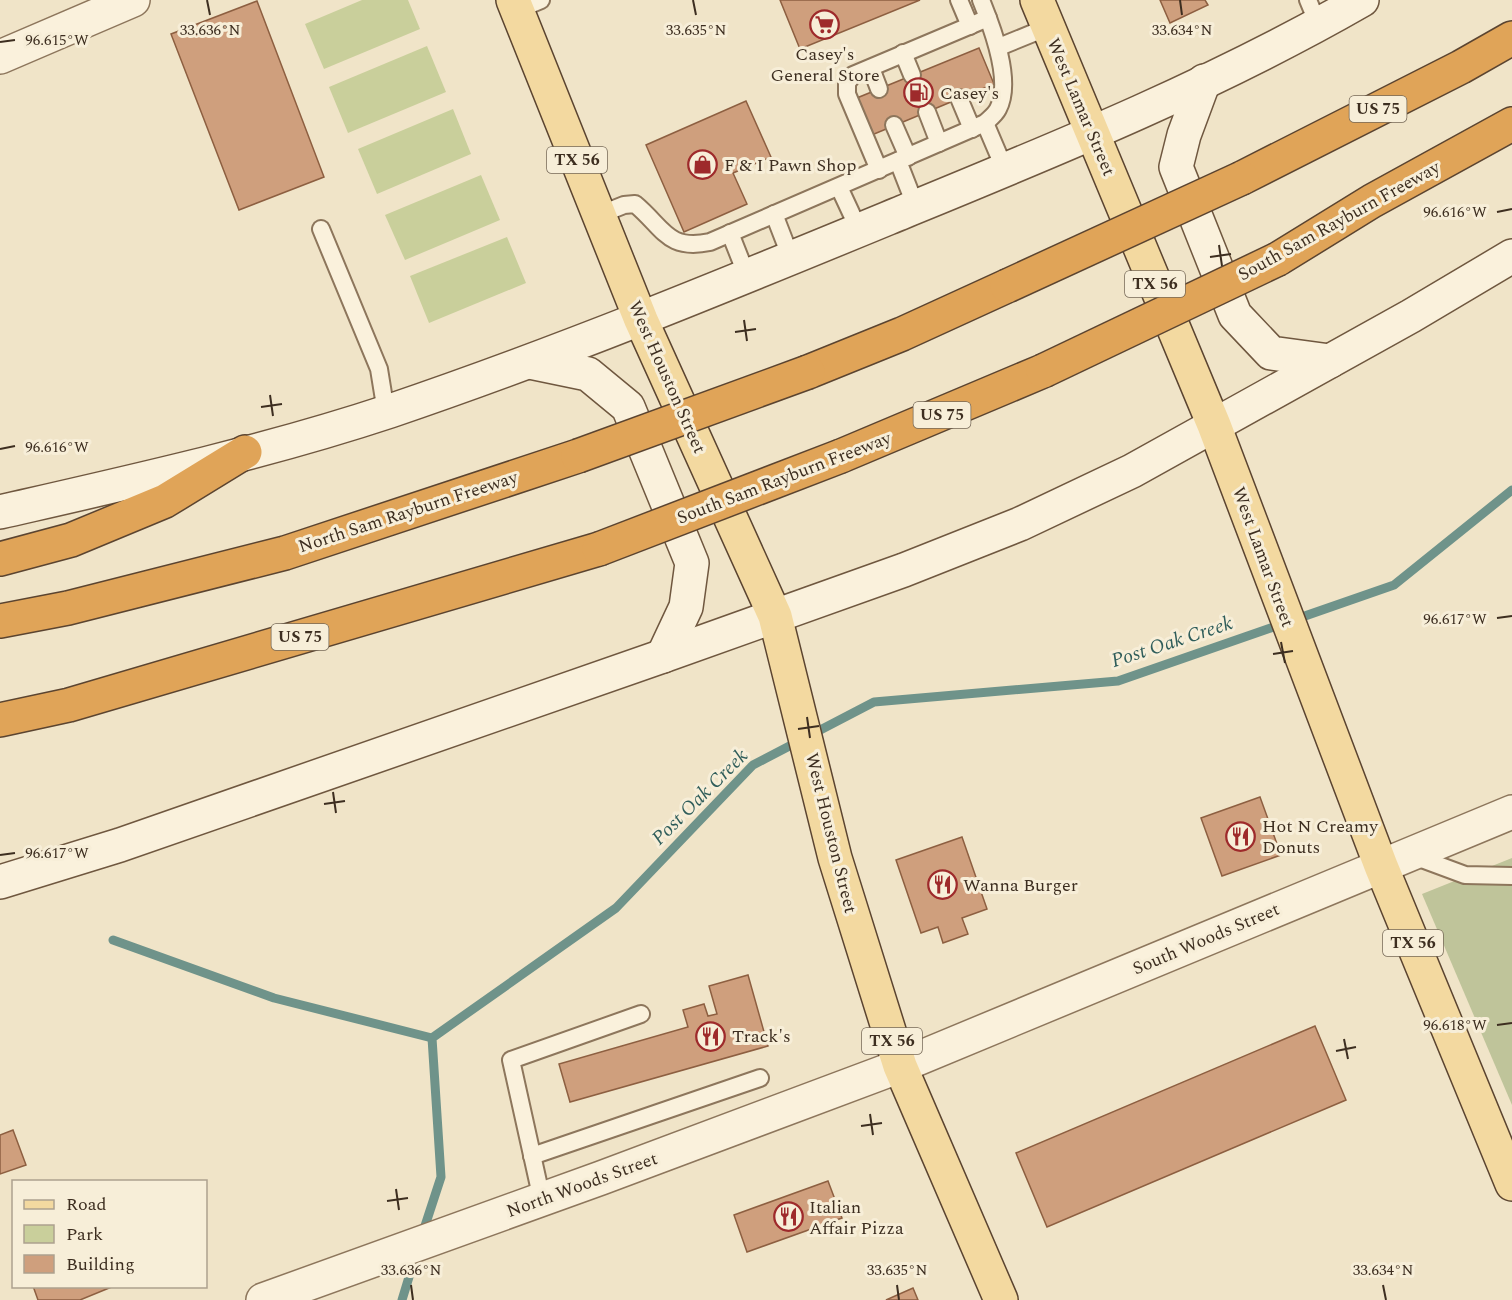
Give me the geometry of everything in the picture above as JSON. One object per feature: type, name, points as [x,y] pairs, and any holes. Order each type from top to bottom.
[{"type":"highway","name":"North Sam Rayburn Freeway","points":[[0,621],[68,608],[285,553],[578,456],[808,372],[902,334],[1242,177],[1461,67],[1512,38]]},
{"type":"highway","name":"South Sam Rayburn Freeway","points":[[0,720],[69,705],[599,549],[841,456],[1043,371],[1278,259],[1372,201],[1512,124]]},
{"type":"highway","points":[[0,559],[71,540],[165,501],[245,452]]},
{"type":"main road","points":[[0,57],[133,0]]},
{"type":"main road","points":[[0,512],[174,472],[245,452],[386,412],[530,362],[641,320],[1093,134],[1204,81],[1313,12],[1362,0]]},
{"type":"main road","name":"West Houston Street","points":[[524,3],[599,215],[641,320],[775,616],[855,926],[900,1066],[1000,1300]]},
{"type":"main road","name":"West Lamar Street","points":[[1042,13],[1214,425],[1317,702],[1396,860],[1512,1184]]},
{"type":"main road","points":[[1204,81],[1184,135],[1176,167],[1234,315],[1271,353],[1330,361]]},
{"type":"main road","points":[[0,882],[131,841],[663,656],[904,570],[1020,524],[1132,471],[1512,256]]},
{"type":"main road","points":[[530,362],[588,374],[628,407],[692,563],[686,607],[663,656]]},
{"type":"main road","name":"South Woods Street","points":[[900,1066],[1512,813]]},
{"type":"main road","name":"North Woods Street","points":[[263,1300],[542,1200],[900,1066]]},
{"type":"lane","points":[[959,0],[970,26]]},
{"type":"lane","points":[[599,215],[624,205],[635,204],[673,240],[690,246],[730,233],[979,126],[998,110],[1001,100],[999,47],[981,0]]},
{"type":"lane","points":[[999,47],[1042,13]]},
{"type":"lane","points":[[879,170],[846,94],[847,83],[853,75],[988,18]]},
{"type":"lane","points":[[903,54],[912,75]]},
{"type":"lane","points":[[871,68],[879,89]]},
{"type":"lane","points":[[959,98],[1005,170]]},
{"type":"lane","points":[[927,112],[939,143]]},
{"type":"lane","points":[[894,125],[916,207]]},
{"type":"lane","points":[[839,187],[859,230]]},
{"type":"lane","points":[[774,214],[791,258]]},
{"type":"lane","points":[[321,230],[380,369],[386,412]]},
{"type":"lane","points":[[730,233],[747,276]]},
{"type":"lane","points":[[1396,860],[1465,875],[1512,876]]},
{"type":"lane","points":[[542,1200],[511,1060],[641,1014]]},
{"type":"lane","points":[[532,1156],[760,1078]]},
{"type":"green space","points":[[362,0],[408,0],[420,29],[324,69],[305,24]]},
{"type":"green space","points":[[427,46],[446,92],[348,133],[329,87]]},
{"type":"green space","points":[[453,109],[471,154],[377,194],[358,149]]},
{"type":"green space","points":[[481,175],[500,220],[405,260],[385,215]]},
{"type":"green space","points":[[507,237],[526,283],[429,323],[410,276]]},
{"type":"green space","points":[[1512,858],[1512,1105],[1422,894]]},
{"type":"building","name":"Casey's General Store","points":[[780,0],[920,0],[800,49]]},
{"type":"building","points":[[1160,0],[1205,0],[1208,5],[1170,23]]},
{"type":"building","points":[[257,1],[324,177],[239,210],[171,34]]},
{"type":"building","name":"Casey's","points":[[979,48],[994,84],[867,137],[852,100]]},
{"type":"building","name":"F & I Pawn Shop","points":[[746,101],[771,157],[733,173],[747,204],[684,232],[646,145]]},
{"type":"building","name":"Hot N Creamy Donuts","points":[[1260,797],[1281,855],[1222,876],[1201,818]]},
{"type":"building","name":"Wanna Burger","points":[[962,837],[987,909],[962,918],[968,934],[943,943],[938,927],[921,933],[896,860]]},
{"type":"building","name":"Track's","points":[[748,975],[768,1046],[570,1102],[559,1064],[688,1027],[683,1010],[704,1004],[708,1016],[717,1014],[709,986]]},
{"type":"building","points":[[1315,1026],[1346,1100],[1047,1227],[1016,1153]]},
{"type":"building","points":[[13,1130],[26,1165],[0,1174],[0,1135]]},
{"type":"building","name":"Italian Affair Pizza","points":[[828,1181],[842,1218],[747,1252],[734,1215]]},
{"type":"building","points":[[34,1288],[109,1288],[80,1300],[38,1300]]},
{"type":"building","points":[[913,1288],[918,1300],[886,1300]]},
{"type":"waterway","name":"Post Oak Creek","points":[[422,1235],[441,1177],[432,1038],[616,908],[753,765],[874,702],[1118,681],[1394,585],[1512,490]]},
{"type":"waterway","points":[[113,940],[274,998],[432,1038]]},
{"type":"waterway","name":"Post Oak Creek","points":[[402,1300],[416,1254]]},
{"type":"place","name":"Casey's General Store","points":[[825,25]]},
{"type":"place","name":"Casey's","points":[[919,93]]},
{"type":"place","name":"F & I Pawn Shop","points":[[703,165]]},
{"type":"place","name":"Hot N Creamy Donuts","points":[[1241,836]]},
{"type":"place","name":"Wanna Burger","points":[[942,885]]},
{"type":"place","name":"Track's","points":[[711,1036]]},
{"type":"place","name":"Italian Affair Pizza","points":[[788,1217]]}]
